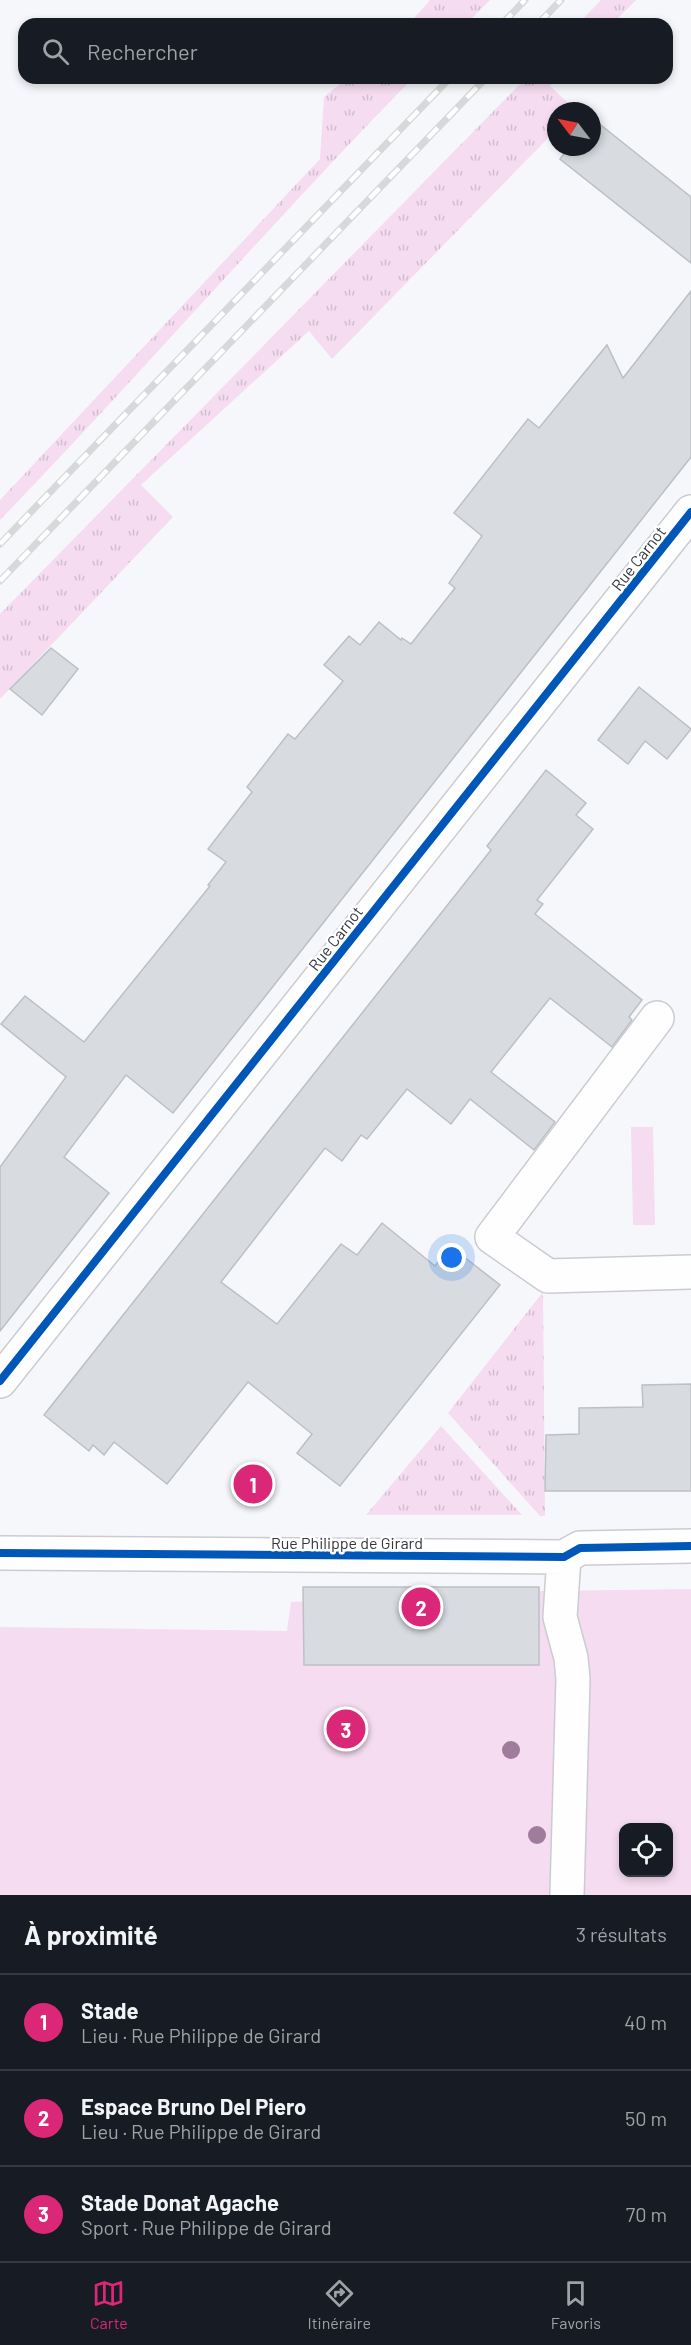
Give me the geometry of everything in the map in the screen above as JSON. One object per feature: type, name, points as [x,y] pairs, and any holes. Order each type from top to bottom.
[{"type":"street","name":"Rue Carnot","points":[[0,1381],[681,546],[691,512]]},
{"type":"street","points":[[657,1018],[492,1237],[548,1276],[691,1272]]},
{"type":"street","name":"Rue Philippe de Girard","points":[[4,1550],[564,1557],[580,1548],[691,1546]]},
{"type":"street","points":[[564,1557],[560,1617],[571,1658],[573,1679],[567,1895]]},
{"type":"green space","points":[[430,0],[490,0],[472,18],[414,18]]},
{"type":"green space","points":[[601,0],[636,0],[618,18],[584,18]]},
{"type":"green space","points":[[340,84],[407,84],[0,520],[0,500],[320,159],[324,97]]},
{"type":"green space","points":[[520,84],[552,84],[550,86],[567,102],[547,102],[547,139],[332,359],[309,331],[141,485],[173,517],[0,699],[0,614]]},
{"type":"green space","points":[[631,1127],[653,1127],[655,1225],[633,1225]]},
{"type":"green space","points":[[543,1292],[545,1516],[540,1516],[448,1413]]},
{"type":"green space","points":[[441,1426],[522,1515],[366,1515]]},
{"type":"green space","points":[[691,1589],[691,1895],[0,1895],[0,1627],[287,1631],[291,1602],[543,1591]]},
{"type":"building","points":[[601,125],[691,197],[691,263],[560,159],[562,156],[601,156]]},
{"type":"building","points":[[691,291],[691,457],[173,1113],[126,1075],[64,1157],[109,1193],[0,1331],[0,1167],[66,1077],[1,1024],[25,996],[84,1042],[210,886],[208,885],[226,862],[208,849],[252,792],[247,787],[288,734],[295,739],[343,681],[324,665],[349,636],[360,645],[379,622],[401,640],[402,638],[411,644],[455,588],[449,583],[482,536],[454,513],[528,419],[539,428],[607,345],[623,378]]},
{"type":"building","points":[[51,648],[78,669],[42,715],[10,689]]},
{"type":"building","points":[[639,687],[691,729],[667,759],[645,741],[628,764],[598,740]]},
{"type":"building","points":[[546,770],[586,803],[576,815],[593,829],[537,900],[543,904],[535,914],[642,1000],[629,1017],[632,1020],[612,1047],[550,998],[491,1072],[555,1122],[534,1150],[470,1099],[451,1124],[407,1089],[367,1139],[361,1135],[342,1161],[325,1148],[221,1282],[277,1324],[341,1244],[357,1255],[382,1223],[435,1266],[450,1246],[500,1285],[340,1486],[297,1453],[312,1434],[248,1382],[167,1484],[114,1442],[104,1455],[93,1445],[89,1451],[44,1415],[491,850],[487,846]]},
{"type":"building","points":[[691,1384],[691,1491],[545,1491],[546,1435],[579,1434],[579,1408],[643,1407],[642,1385]]},
{"type":"building","points":[[303,1587],[539,1587],[539,1665],[304,1665]]},
{"type":"railway","points":[[508,18],[525,0]]},
{"type":"railway","points":[[544,18],[561,0]]},
{"type":"railway","points":[[0,544],[444,84]]},
{"type":"railway","points":[[0,581],[480,84]]},
{"type":"cycle path","points":[[0,1381],[691,512]]},
{"type":"cycle path","points":[[0,1553],[564,1557],[580,1548],[691,1546]]},
{"type":"place","name":"Stade","points":[[253,1484]]},
{"type":"place","name":"Espace Bruno Del Piero","points":[[421,1607]]},
{"type":"place","name":"Stade Donat Agache","points":[[346,1729]]}]
